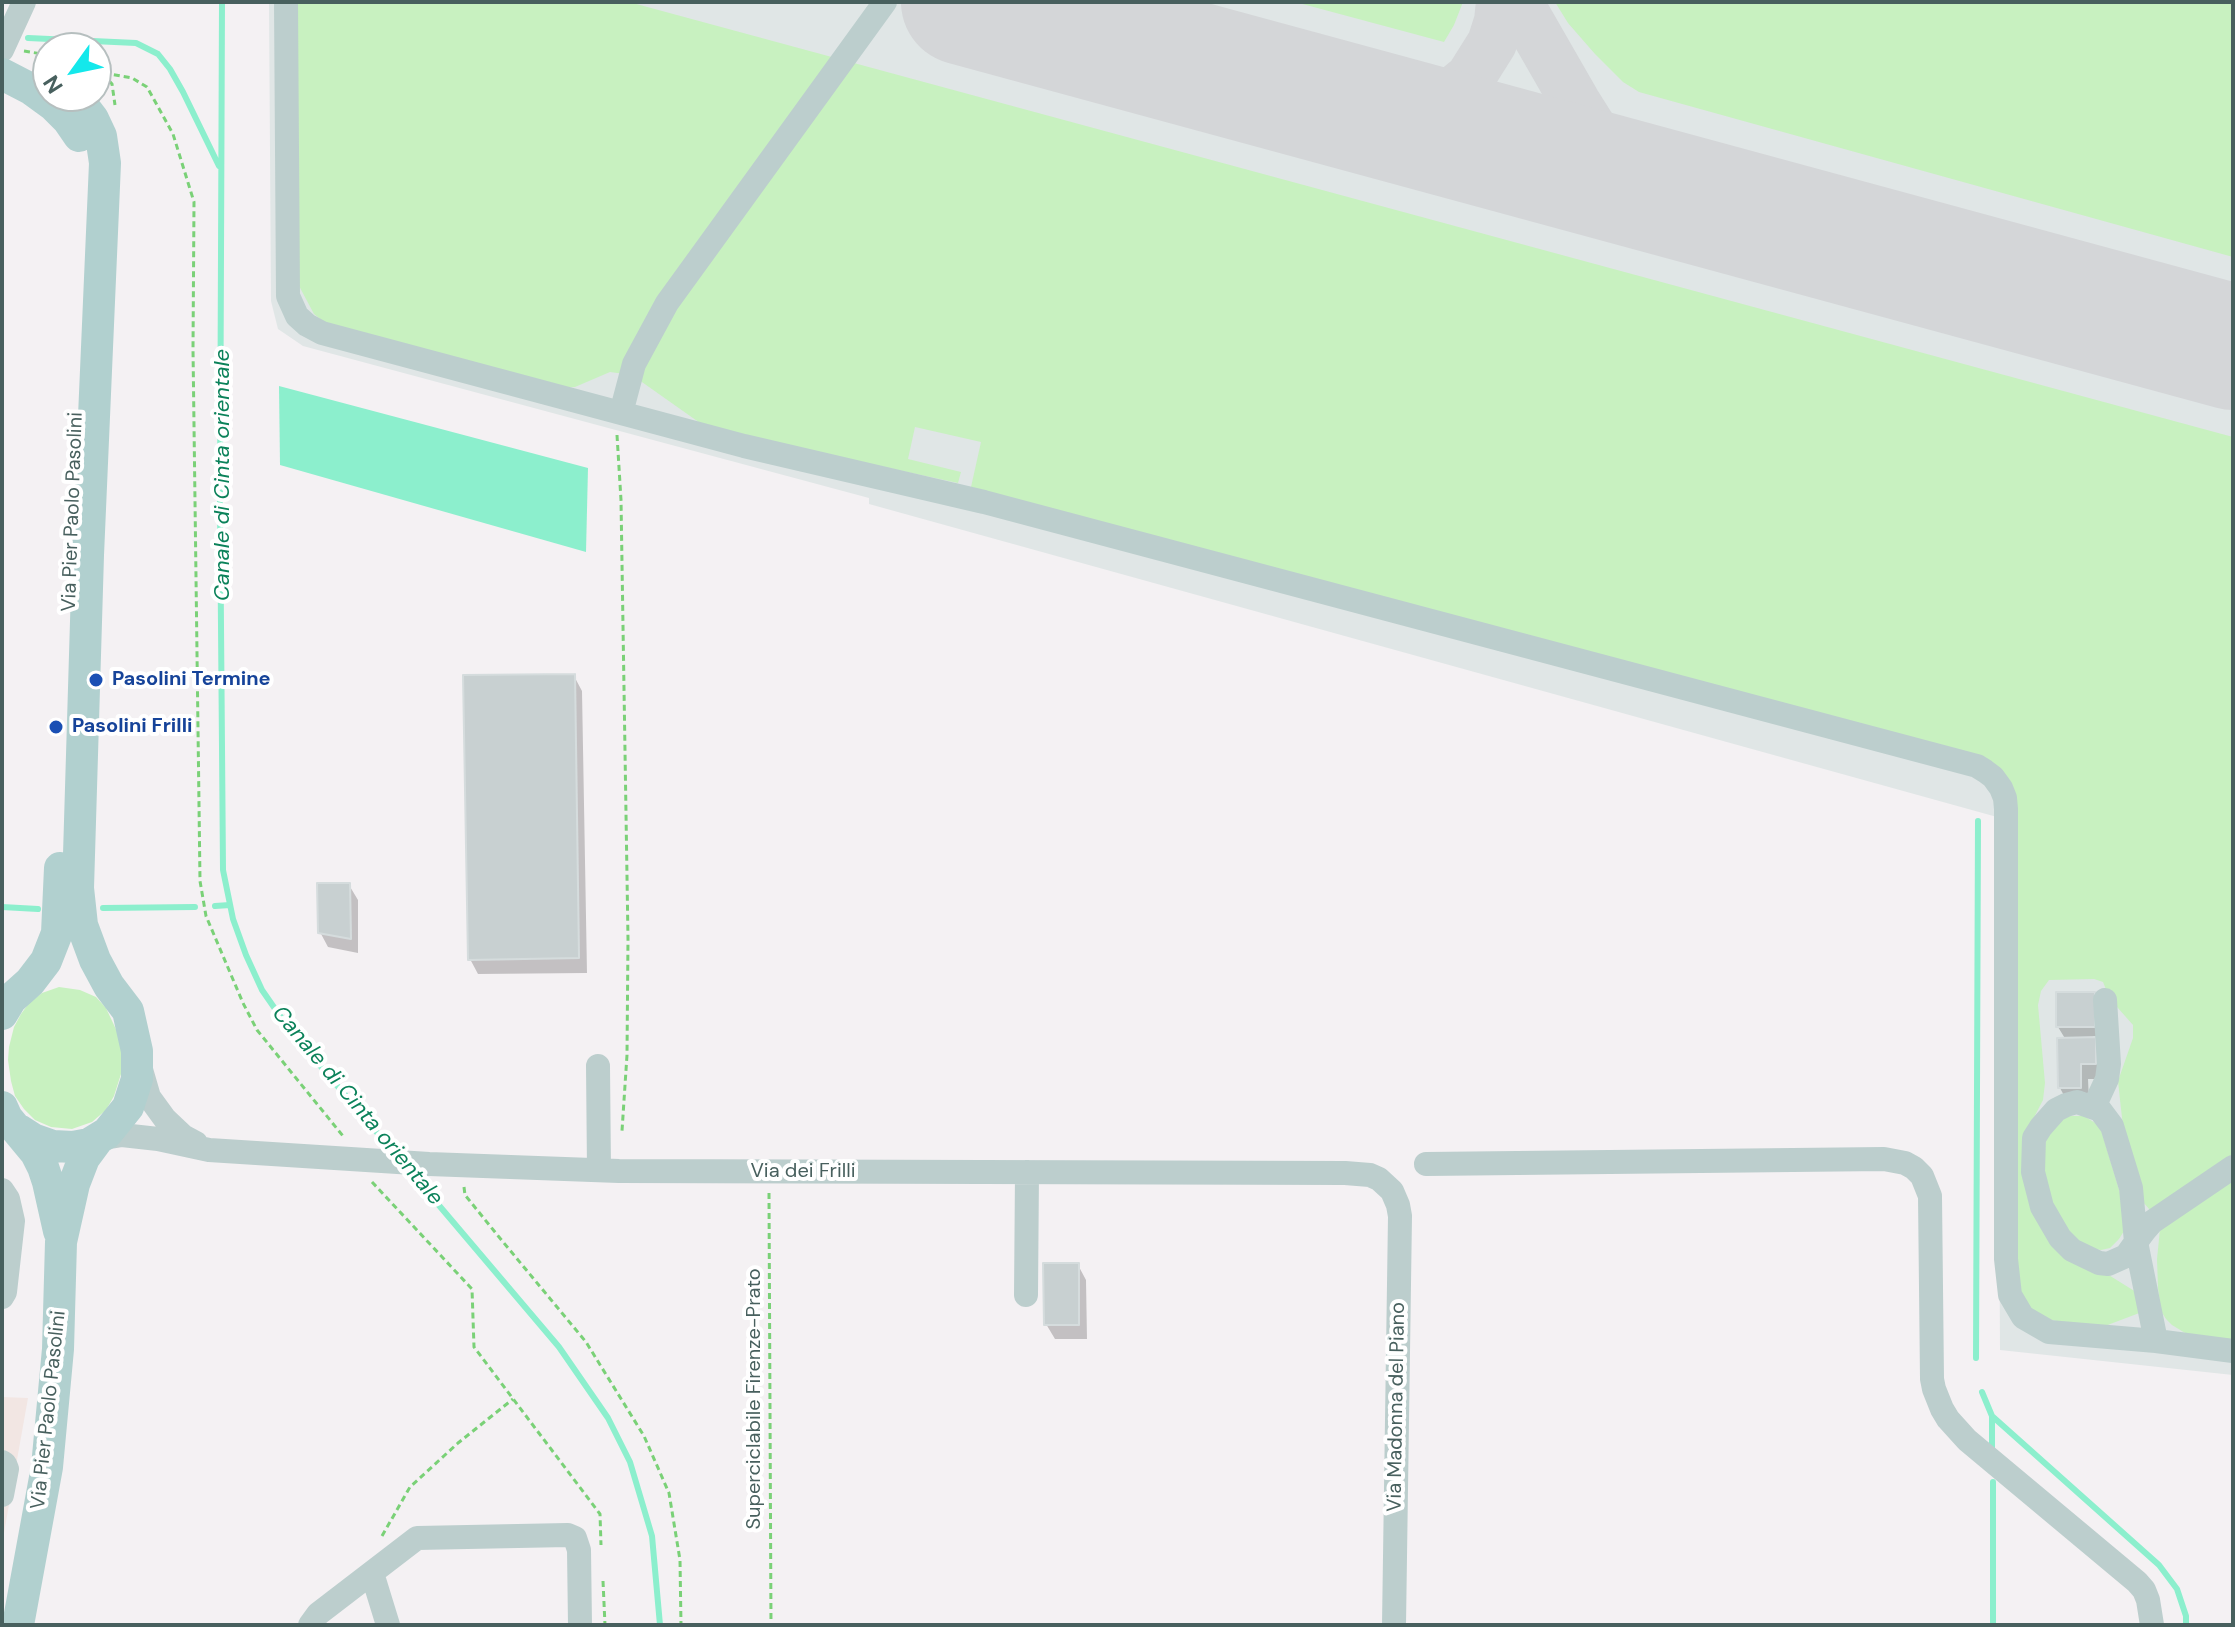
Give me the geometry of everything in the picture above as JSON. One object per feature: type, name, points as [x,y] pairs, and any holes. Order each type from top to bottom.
[{"type":"main road","name":"Via Pier Paolo Pasolini","points":[[2,72],[32,73]]},
{"type":"main road","name":"Via Pier Paolo Pasolini","points":[[2,72],[31,89],[68,120],[80,138],[88,160],[57,933],[46,961],[30,982],[11,999],[2,1014]]},
{"type":"main road","name":"Via Pier Paolo Pasolini","points":[[7,1118],[33,1139],[53,1146],[89,1144],[107,1133],[128,1107],[137,1079],[137,1051],[128,1011],[95,960],[82,925],[78,888],[105,163],[101,136],[88,112]]},
{"type":"main road","points":[[30,982],[59,971],[72,971],[94,977],[109,986]]},
{"type":"main road","name":"Via Pier Paolo Pasolini","points":[[7,1118],[36,1153],[43,1167],[61,1242]]},
{"type":"main road","name":"Via Pier Paolo Pasolini","points":[[18,1625],[47,1467],[58,1349],[61,1242],[74,1184],[84,1158],[98,1139]]},
{"type":"street","points":[[2,50],[24,2]]},
{"type":"street","points":[[286,2],[287,286],[290,304],[297,316],[322,333],[619,421],[744,446],[1000,506],[1977,766],[1985,771],[2001,788],[2006,809],[2006,1259],[2010,1295],[2023,1317],[2049,1332],[2233,1351]]},
{"type":"street","points":[[619,421],[634,364],[667,303],[885,2]]},
{"type":"street","points":[[2094,1107],[2107,1079],[2109,1064],[2105,1000]]},
{"type":"street","name":"Via dei Frilli","points":[[137,1051],[149,1097],[165,1119],[183,1136],[209,1150]]},
{"type":"street","points":[[598,1066],[609,1170]]},
{"type":"street","points":[[2156,1341],[2136,1242],[2134,1207],[2126,1166],[2112,1126],[2100,1110],[2077,1102],[2056,1110],[2034,1138],[2032,1153],[2042,1207],[2060,1238],[2072,1250],[2099,1263],[2108,1264],[2126,1256],[2136,1242],[2152,1222],[2161,1214],[2233,1167]]},
{"type":"street","name":"Via dei Frilli","points":[[98,1139],[130,1136],[209,1150],[421,1164],[609,1170],[1359,1173],[1379,1179],[1392,1191]]},
{"type":"street","points":[[1426,1164],[1884,1159],[1914,1168],[1922,1176],[1930,1196],[1934,1389],[1948,1419],[1957,1430],[2137,1582],[2148,1600],[2152,1625]]},
{"type":"street","points":[[1026,1295],[1027,1172]]},
{"type":"street","points":[[2,1190],[8,1199],[13,1221],[2,1297]]},
{"type":"street","name":"Via Madonna del Piano","points":[[1392,1191],[1398,1205],[1400,1227],[1394,1625]]},
{"type":"street","points":[[2,1462],[7,1469],[2,1495]]},
{"type":"street","points":[[310,1625],[318,1614],[417,1538],[570,1536],[579,1550],[580,1625]]},
{"type":"street","points":[[372,1573],[388,1625]]},
{"type":"path","points":[[112,74],[132,78],[147,87],[173,134],[194,202],[200,881],[206,916],[257,1030],[362,1159],[369,1179],[472,1289],[474,1347],[600,1514],[601,1545]]},
{"type":"path","points":[[112,87],[115,111]]},
{"type":"path","points":[[609,1170],[627,1055],[628,939],[619,421]]},
{"type":"path","points":[[460,1165],[465,1195],[586,1342],[644,1436],[669,1493],[680,1560],[681,1625]]},
{"type":"path","name":"Superciclabile Firenze-Prato","points":[[769,1172],[771,1625]]},
{"type":"path","points":[[382,1536],[410,1487],[513,1399]]},
{"type":"path","points":[[602,1577],[605,1625]]},
{"type":"shaded area","points":[[269,2],[2233,2],[2233,1375],[2000,1350],[1997,817],[869,504],[869,498],[303,346],[278,329],[271,301]]},
{"type":"shaded area","points":[[297,2],[629,2],[2233,437],[2233,1157],[2150,1210],[2143,1202],[2124,1134],[2118,1081],[2133,1038],[2133,1025],[2110,999],[2103,982],[2094,979],[2049,980],[2041,991],[2038,1005],[2045,1083],[2043,1100],[2028,1129],[2032,1192],[2091,1264],[2136,1292],[2142,1312],[2105,1326],[2093,1327],[2039,1318],[2018,1299],[2005,778],[971,487],[981,442],[915,427],[908,459],[961,472],[958,483],[713,430],[632,375],[610,372],[575,387],[560,388],[324,322],[314,314],[298,284]]},
{"type":"shaded area","points":[[1295,2],[1463,2],[1444,42]]},
{"type":"shaded area","points":[[1555,2],[2233,2],[2233,257],[1639,92],[1623,82],[1595,54],[1568,23]]},
{"type":"shaded area","points":[[279,386],[588,468],[586,552],[280,465]]},
{"type":"shaded area","points":[[59,987],[80,990],[96,997],[106,1008],[121,1040],[121,1074],[114,1096],[106,1110],[92,1122],[72,1129],[51,1127],[35,1120],[24,1109],[15,1096],[8,1060],[14,1027],[21,1014],[42,993]]},
{"type":"shaded area","points":[[2070,1116],[2084,1116],[2100,1126],[2129,1223],[2110,1248],[2087,1248],[2066,1233],[2040,1175],[2048,1129]]},
{"type":"shaded area","points":[[2233,1178],[2233,1344],[2190,1336],[2166,1319],[2161,1311],[2157,1259],[2160,1229]]},
{"type":"shaded area","points":[[2,1397],[28,1398],[2,1544]]},
{"type":"building","points":[[575,674],[579,958],[468,960],[463,675]]},
{"type":"building","points":[[317,883],[350,883],[351,939],[318,933]]},
{"type":"building","points":[[2056,992],[2095,992],[2095,1027],[2056,1027]]},
{"type":"building","points":[[2096,1037],[2096,1064],[2081,1064],[2081,1088],[2058,1088],[2057,1038]]},
{"type":"building","points":[[1043,1263],[1079,1263],[1079,1325],[1044,1325]]},
{"type":"waterway","name":"Canale di Cinta orientale","points":[[222,2],[220,504],[223,870],[233,919],[262,990],[289,1029],[397,1156]]},
{"type":"waterway","points":[[28,38],[136,43],[158,54],[183,92],[219,166]]},
{"type":"waterway","points":[[1976,1358],[1978,821]]},
{"type":"waterway","points":[[215,906],[230,905]]},
{"type":"waterway","points":[[2,907],[38,909]]},
{"type":"waterway","points":[[103,908],[195,907]]},
{"type":"waterway","name":"Canale di Cinta orientale","points":[[409,1170],[559,1347],[608,1418],[630,1462],[652,1536],[660,1625]]},
{"type":"waterway","points":[[1982,1392],[1992,1416],[1992,1447]]},
{"type":"waterway","points":[[1992,1416],[2159,1565],[2177,1589],[2186,1625]]},
{"type":"waterway","points":[[1993,1482],[1993,1625]]},
{"type":"taxiway","points":[[1379,115],[1427,106],[1449,95],[1470,78],[1492,43],[1501,2]]},
{"type":"taxiway","points":[[1518,2],[1598,138],[1617,157],[1645,176],[1726,209]]},
{"type":"runway","points":[[964,2],[2233,347]]},
{"type":"place","name":"Pasolini Termine","points":[[96,680]]},
{"type":"place","name":"Pasolini Frilli","points":[[56,727]]}]
